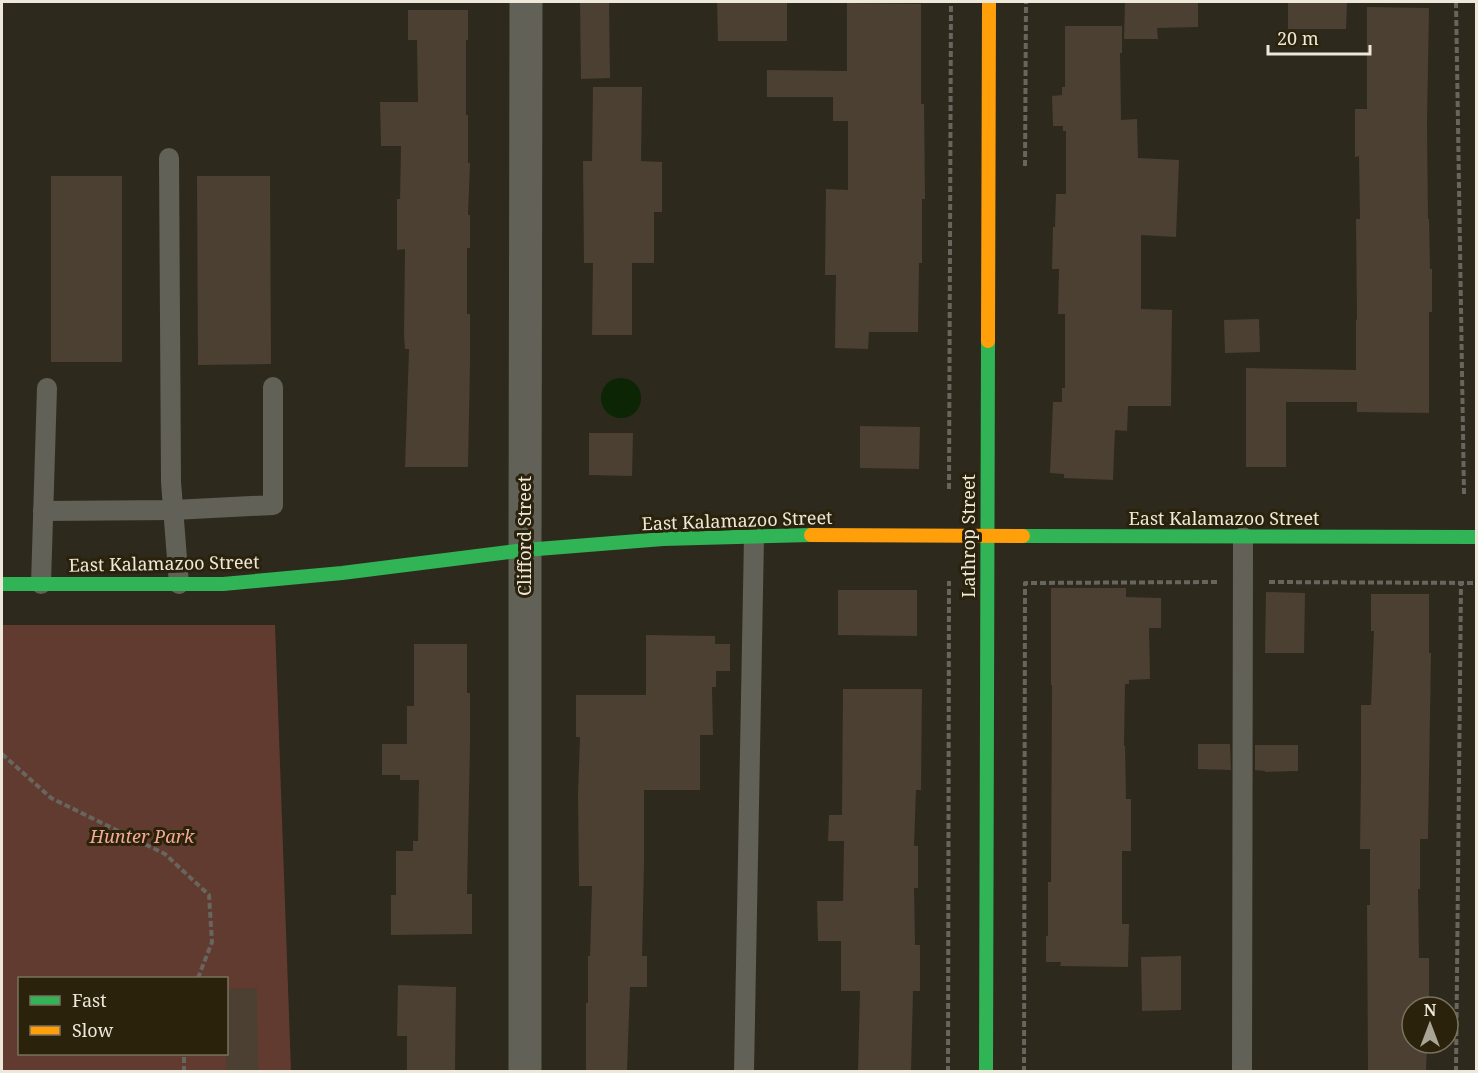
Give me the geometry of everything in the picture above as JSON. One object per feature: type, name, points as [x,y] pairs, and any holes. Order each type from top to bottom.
[{"type":"street","name":"Clifford Street","points":[[525,1071],[526,2]]},
{"type":"street","name":"Lathrop Street","points":[[986,1071],[989,2]]},
{"type":"street","name":"East Kalamazoo Street","points":[[2,584],[223,584],[342,573],[525,550],[663,539],[987,535],[1476,537]]},
{"type":"lane","points":[[169,158],[171,482],[179,584]]},
{"type":"lane","points":[[43,511],[173,510],[273,505],[273,387]]},
{"type":"lane","points":[[41,584],[47,388]]},
{"type":"lane","points":[[744,1071],[754,537]]},
{"type":"lane","points":[[1242,1071],[1243,537]]},
{"type":"path","points":[[949,489],[951,2]]},
{"type":"path","points":[[1456,2],[1464,494]]},
{"type":"path","points":[[948,1071],[949,581]]},
{"type":"path","points":[[1024,1071],[1025,583]]},
{"type":"path","points":[[1456,1071],[1461,583]]},
{"type":"path","points":[[2,754],[51,798],[165,854],[209,895],[212,942],[198,977]]},
{"type":"path","points":[[184,1055],[184,1071]]},
{"type":"green space","name":"Hunter Park","points":[[2,625],[275,625],[291,1071],[2,1072]]},
{"type":"shaded area","points":[[621,378],[629,379],[635,384],[640,390],[640,406],[635,412],[629,417],[621,418],[613,417],[607,412],[602,406],[601,398],[602,390],[607,384],[613,379]]},
{"type":"building","points":[[580,2],[609,2],[610,78],[581,79]]},
{"type":"building","points":[[717,2],[787,2],[787,41],[718,41]]},
{"type":"building","points":[[1125,2],[1198,2],[1198,27],[1157,28],[1158,39],[1124,39]]},
{"type":"building","points":[[1288,2],[1347,2],[1346,29],[1288,29]]},
{"type":"building","points":[[847,3],[921,4],[921,104],[924,104],[925,199],[922,199],[922,263],[919,263],[918,332],[869,332],[868,349],[835,348],[836,275],[825,275],[826,189],[848,190],[848,121],[833,121],[833,97],[767,97],[767,70],[847,71]]},
{"type":"building","points":[[1367,7],[1429,8],[1427,124],[1432,312],[1429,312],[1429,413],[1357,412],[1357,402],[1286,402],[1286,467],[1246,467],[1246,368],[1356,370],[1356,219],[1360,219],[1359,156],[1355,157],[1355,109],[1367,109]]},
{"type":"building","points":[[408,10],[468,10],[466,115],[468,115],[468,163],[470,163],[468,215],[470,215],[470,248],[467,248],[467,314],[470,314],[470,365],[468,467],[405,467],[409,349],[405,349],[404,335],[405,249],[397,250],[397,199],[400,199],[401,146],[381,146],[380,102],[418,102],[417,40],[408,40]]},
{"type":"building","points":[[1065,26],[1122,26],[1121,120],[1137,119],[1138,158],[1179,160],[1176,237],[1141,235],[1141,309],[1172,310],[1171,406],[1128,406],[1127,431],[1115,430],[1113,480],[1064,478],[1064,474],[1050,473],[1053,402],[1062,402],[1062,388],[1065,388],[1065,314],[1058,314],[1059,269],[1052,269],[1056,194],[1066,194],[1066,131],[1063,131],[1063,126],[1053,126],[1052,96],[1062,95],[1062,87],[1065,87]]},
{"type":"building","points":[[593,87],[642,87],[641,161],[662,162],[662,212],[654,212],[654,263],[632,263],[632,335],[592,335],[593,263],[584,263],[583,161],[592,161]]},
{"type":"building","points":[[51,176],[122,176],[122,362],[51,362]]},
{"type":"building","points":[[197,176],[270,176],[271,364],[198,365]]},
{"type":"building","points":[[1259,319],[1260,352],[1225,353],[1224,320]]},
{"type":"building","points":[[860,426],[920,427],[919,469],[860,468]]},
{"type":"building","points":[[589,433],[633,433],[632,476],[589,475]]},
{"type":"building","points":[[1051,588],[1126,588],[1126,597],[1161,598],[1161,628],[1149,628],[1150,679],[1129,680],[1129,684],[1125,684],[1124,746],[1126,799],[1131,799],[1131,851],[1122,851],[1122,924],[1129,924],[1128,967],[1060,966],[1061,962],[1046,962],[1048,882],[1051,882]]},
{"type":"building","points":[[838,590],[917,590],[917,636],[838,635]]},
{"type":"building","points":[[1266,592],[1305,593],[1304,653],[1265,653]]},
{"type":"building","points":[[1371,594],[1429,594],[1429,653],[1431,653],[1428,839],[1420,839],[1420,889],[1418,889],[1419,958],[1429,958],[1429,995],[1400,995],[1400,1055],[1427,1055],[1426,1071],[1368,1071],[1367,905],[1370,905],[1370,849],[1360,849],[1361,705],[1371,705],[1374,631],[1371,631]]},
{"type":"building","points":[[646,635],[715,636],[715,644],[730,644],[730,671],[716,671],[716,687],[712,687],[713,735],[700,735],[700,790],[644,790],[642,956],[647,956],[647,987],[630,987],[627,1071],[586,1071],[586,1003],[588,1003],[592,886],[579,886],[580,737],[576,737],[576,695],[646,695]]},
{"type":"building","points":[[414,644],[467,644],[470,744],[467,894],[472,894],[472,934],[391,935],[391,895],[396,895],[396,851],[413,851],[413,841],[418,841],[419,780],[400,780],[400,775],[382,775],[382,744],[407,744],[407,706],[414,706]]},
{"type":"building","points":[[843,689],[922,689],[921,790],[916,790],[914,846],[918,846],[918,888],[914,888],[915,945],[920,945],[920,991],[913,991],[911,1071],[858,1071],[860,991],[841,991],[841,941],[818,941],[817,901],[843,901],[844,841],[828,841],[829,815],[842,815]]},
{"type":"building","points":[[1198,744],[1230,744],[1231,770],[1198,769]]},
{"type":"building","points":[[1255,745],[1298,745],[1298,771],[1255,770]]},
{"type":"building","points":[[1181,956],[1181,1010],[1142,1011],[1141,957]]},
{"type":"building","points":[[398,985],[456,987],[455,1071],[407,1071],[407,1036],[397,1036]]},
{"type":"building","points":[[257,988],[258,1071],[226,1071],[228,989]]},
{"type":"traffic: fast","points":[[986,1072],[988,341]]},
{"type":"traffic: fast","points":[[2,584],[223,584],[342,573],[525,550],[663,539],[811,535]]},
{"type":"traffic: fast","points":[[1023,536],[1476,537]]},
{"type":"traffic: slow","points":[[988,341],[989,2]]},
{"type":"traffic: slow","points":[[811,535],[1023,536]]}]
